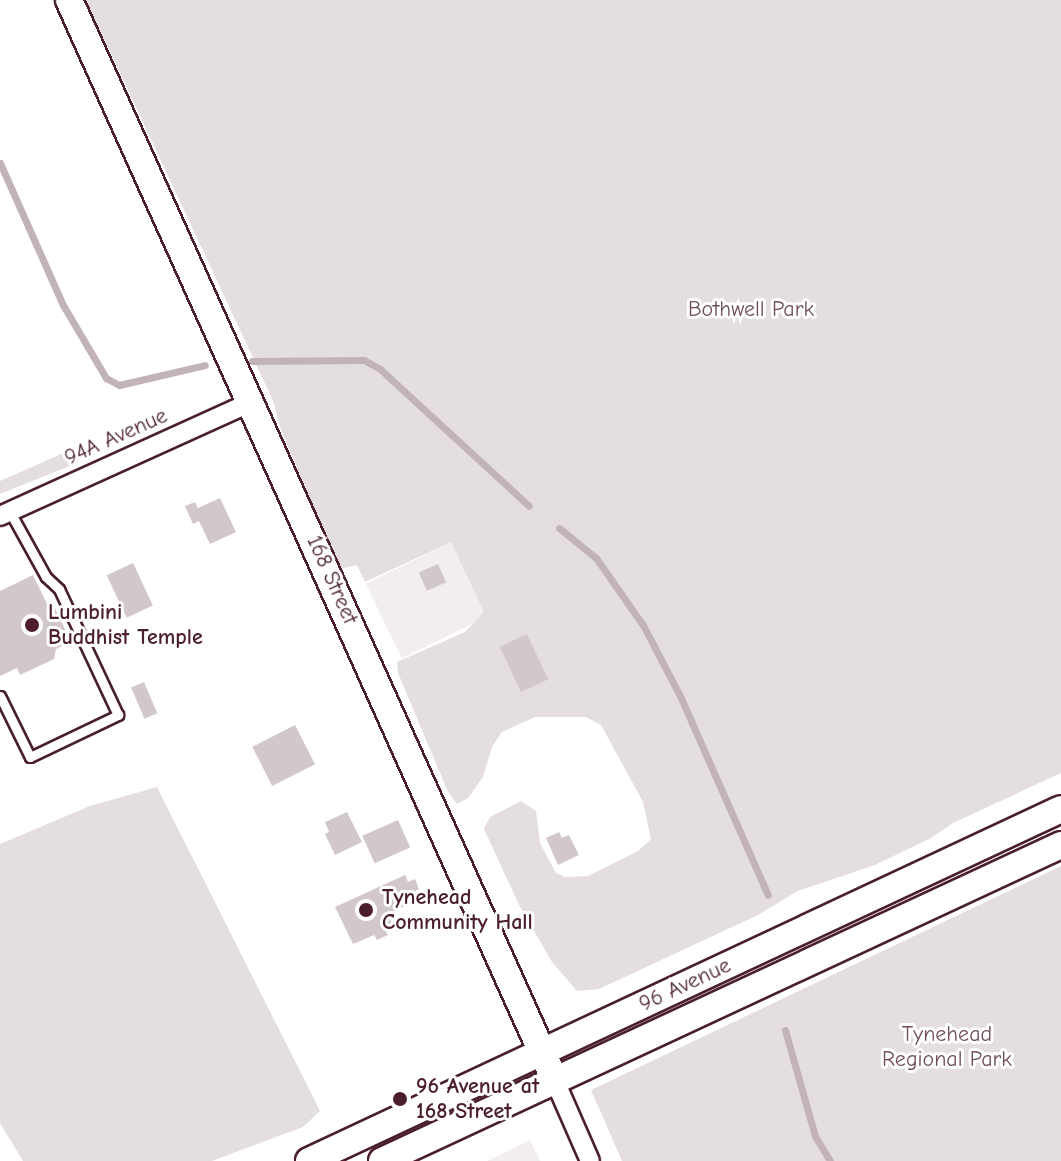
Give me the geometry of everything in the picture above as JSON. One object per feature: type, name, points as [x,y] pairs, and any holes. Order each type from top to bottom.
[{"type":"main road","name":"168 Street","points":[[69,0],[555,1081]]},
{"type":"main road","name":"96 Avenue","points":[[309,1161],[1061,809]]},
{"type":"main road","name":"96 Avenue","points":[[382,1161],[1061,845]]},
{"type":"street","name":"94A Avenue","points":[[5,514],[251,402]]},
{"type":"street","name":"168 Street","points":[[555,1081],[590,1161]]},
{"type":"lane","points":[[0,696],[30,757],[118,715],[59,589],[46,577],[5,514]]},
{"type":"shaded area","points":[[451,542],[487,617],[402,658],[366,584]]},
{"type":"shaded area","points":[[530,1140],[540,1161],[487,1161]]},
{"type":"green space","name":"Bothwell Park","points":[[86,0],[1061,0],[1061,773],[953,823],[931,838],[875,865],[798,891],[758,915],[599,989],[577,991],[552,962],[519,905],[484,829],[490,817],[521,801],[536,811],[540,843],[556,873],[565,877],[588,876],[638,851],[651,839],[643,802],[601,725],[586,717],[535,717],[502,732],[492,747],[483,777],[468,798],[457,804],[448,792],[398,673],[397,662],[465,632],[484,612],[451,542],[365,582],[357,565],[340,569],[281,430],[273,401]]},
{"type":"green space","points":[[77,447],[86,453],[75,464],[0,494],[0,481]]},
{"type":"green space","points":[[157,787],[320,1111],[303,1127],[212,1161],[23,1161],[0,1123],[0,844],[90,806]]},
{"type":"green space","name":"Tynehead Regional Park","points":[[1061,866],[1061,1161],[622,1161],[591,1090]]},
{"type":"building","points":[[220,498],[236,532],[210,544],[199,521],[193,524],[185,506],[195,502],[198,508]]},
{"type":"building","points":[[133,563],[153,606],[127,618],[107,575]]},
{"type":"building","points":[[438,564],[446,582],[427,591],[419,573]]},
{"type":"building","name":"Lumbini Buddhist Temple","points":[[33,575],[49,608],[54,606],[71,642],[56,649],[54,659],[20,675],[17,668],[0,676],[0,591]]},
{"type":"building","points":[[527,634],[548,679],[521,692],[500,647]]},
{"type":"building","points":[[144,682],[157,713],[144,719],[131,687]]},
{"type":"building","points":[[295,725],[315,764],[272,786],[252,747]]},
{"type":"building","points":[[347,812],[362,842],[335,855],[325,834],[329,832],[325,822]]},
{"type":"building","points":[[398,820],[410,847],[375,863],[362,836]]},
{"type":"building","points":[[559,832],[562,838],[569,835],[579,855],[558,865],[546,838]]},
{"type":"building","name":"Tynehead Community Hall","points":[[405,875],[408,882],[415,879],[419,889],[414,892],[417,900],[388,914],[393,926],[385,930],[388,935],[377,940],[374,935],[353,944],[335,907]]},
{"type":"waterway","points":[[0,163],[63,305],[106,378],[119,385],[205,365]]},
{"type":"waterway","points":[[252,361],[364,360],[380,369],[529,506]]},
{"type":"waterway","points":[[559,528],[596,558],[643,625],[681,698],[768,895]]},
{"type":"waterway","points":[[785,1030],[815,1136],[830,1161]]},
{"type":"place","name":"Lumbini Buddhist Temple","points":[[32,625]]},
{"type":"place","name":"Tynehead Community Hall","points":[[366,910]]},
{"type":"place","name":"96 Avenue at 168 Street","points":[[400,1099]]}]
